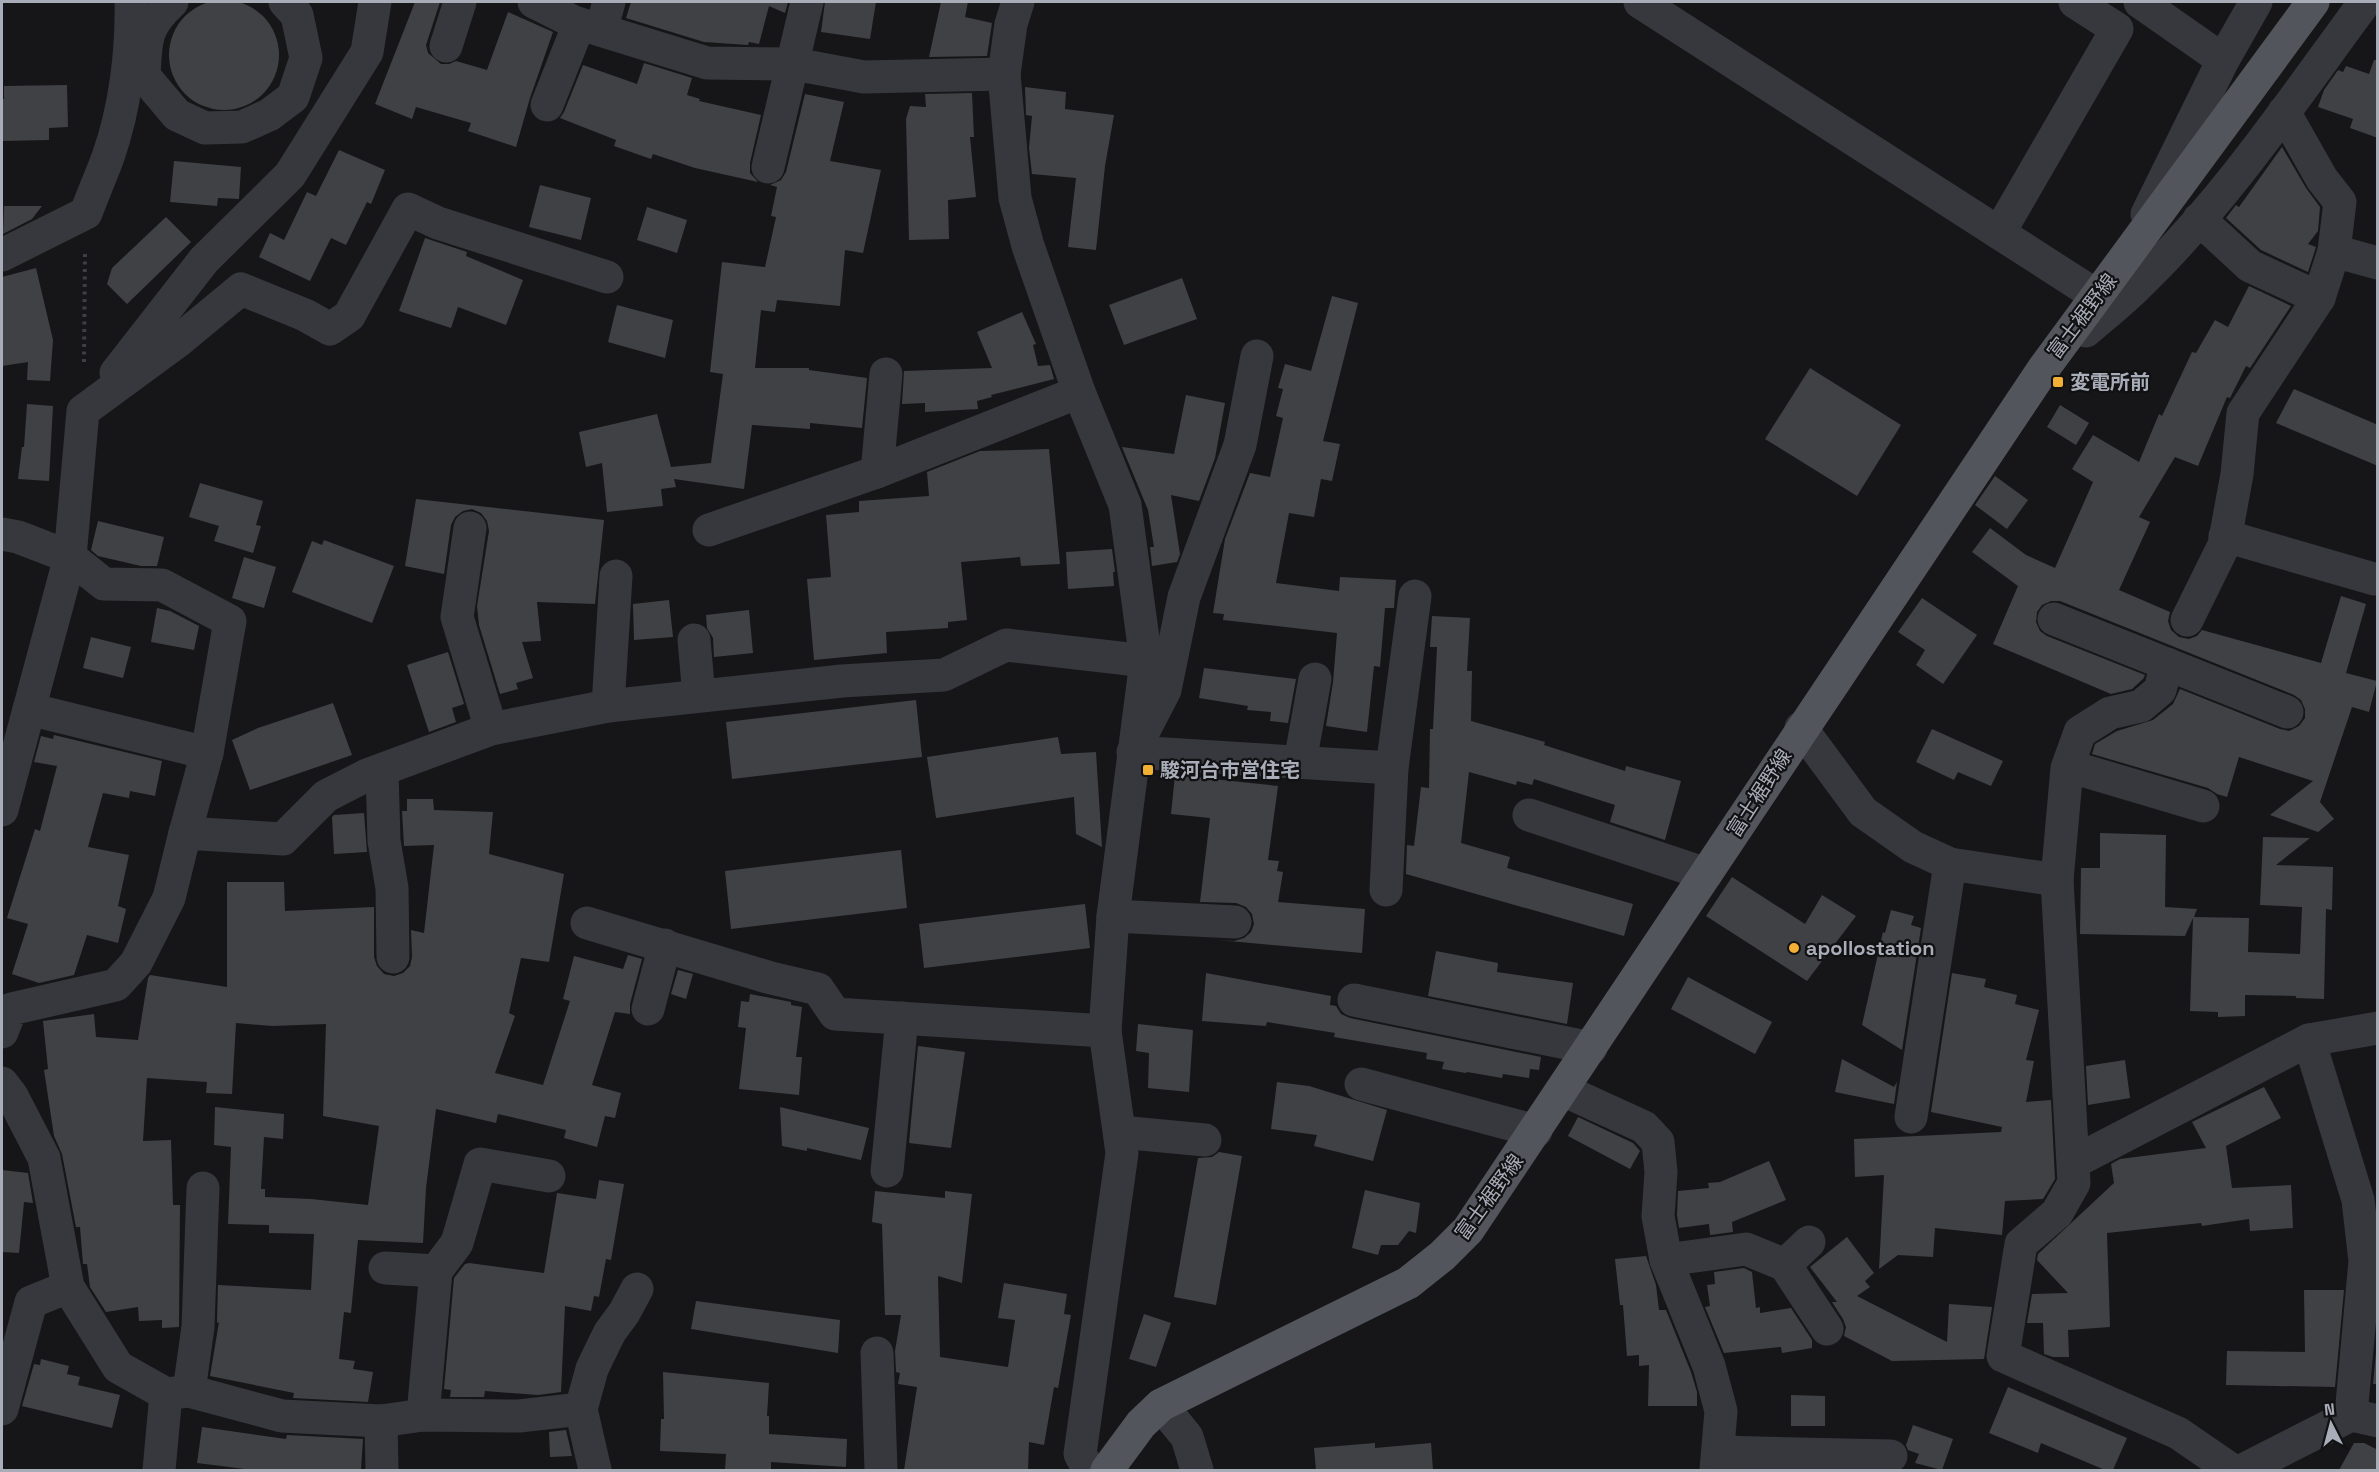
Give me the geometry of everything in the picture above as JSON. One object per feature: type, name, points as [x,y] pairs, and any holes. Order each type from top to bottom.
[{"type":"main road","name":"富士裾野線","points":[[1107,1470],[1141,1424],[1161,1405],[1408,1283],[1442,1256],[1468,1230],[1536,1131],[1801,728],[2044,368],[2313,2]]},
{"type":"street","points":[[136,23],[162,10],[172,2]]},
{"type":"street","points":[[136,23],[144,76],[177,115],[204,128],[242,127],[269,115],[293,97],[300,78],[306,58],[297,15],[285,2]]},
{"type":"street","points":[[2,810],[70,557],[87,408],[204,260],[290,175],[367,52],[375,2]]},
{"type":"street","points":[[446,46],[460,2]]},
{"type":"street","points":[[534,2],[597,18],[707,63],[794,64],[864,77],[1004,74]]},
{"type":"street","points":[[768,167],[807,2]]},
{"type":"street","points":[[1018,2],[1011,24],[1004,74],[1015,198],[1028,246],[1079,392],[1125,505],[1146,662],[1113,916],[1105,1031],[1122,1153],[1080,1454],[1089,1470]]},
{"type":"street","points":[[1640,2],[2097,296]]},
{"type":"street","points":[[1999,233],[2117,29],[2075,2]]},
{"type":"street","points":[[2140,2],[2223,60]]},
{"type":"street","points":[[2130,251],[2223,60],[2256,2]]},
{"type":"street","points":[[2044,368],[2138,286],[2199,219],[2284,112],[2365,2]]},
{"type":"street","points":[[547,105],[597,18]]},
{"type":"street","points":[[2,255],[86,213],[108,155],[120,111],[136,23]]},
{"type":"street","points":[[2187,620],[2224,545],[2237,474],[2243,413],[2319,298],[2334,251],[2340,202],[2322,179],[2284,112]]},
{"type":"street","points":[[87,408],[177,342],[241,289],[305,315],[330,329],[349,316],[408,209],[438,223],[607,277]]},
{"type":"street","points":[[2199,219],[2250,266],[2319,298]]},
{"type":"street","points":[[2334,251],[2378,263]]},
{"type":"street","points":[[1133,752],[1166,690],[1184,597],[1239,445],[1257,356]]},
{"type":"street","points":[[877,472],[886,374]]},
{"type":"street","points":[[709,530],[877,472],[1079,392]]},
{"type":"street","points":[[470,528],[457,617],[491,729]]},
{"type":"street","points":[[2,534],[18,537],[70,557],[104,584],[162,585],[230,621],[207,753],[169,898],[136,963],[116,985],[11,1009],[2,1032]]},
{"type":"street","points":[[2226,536],[2374,579]]},
{"type":"street","points":[[608,706],[616,576]]},
{"type":"street","points":[[1386,890],[1392,768],[1415,596]]},
{"type":"street","points":[[2054,619],[2287,712]]},
{"type":"street","points":[[694,640],[699,696]]},
{"type":"street","points":[[185,833],[283,839],[326,796],[367,775],[491,729],[608,706],[842,681],[944,675],[1006,645],[1146,662]]},
{"type":"street","points":[[2167,664],[2160,690],[2141,706],[2110,713],[2080,732],[2067,766],[2057,880],[2074,1183],[2057,1213],[2021,1244],[2003,1356],[2178,1433],[2232,1470]]},
{"type":"street","points":[[1300,762],[1314,679]]},
{"type":"street","points":[[29,709],[207,753]]},
{"type":"street","points":[[1801,728],[1863,812],[1913,847],[1950,864],[2057,880]]},
{"type":"street","points":[[1133,752],[1392,768]]},
{"type":"street","points":[[2067,766],[2203,806]]},
{"type":"street","points":[[382,771],[384,841],[392,888],[393,957]]},
{"type":"street","points":[[1528,815],[1706,874]]},
{"type":"street","points":[[1911,1117],[1950,864]]},
{"type":"street","points":[[1113,916],[1234,922]]},
{"type":"street","points":[[587,923],[771,978],[818,989],[835,1014],[1105,1031]]},
{"type":"street","points":[[648,1009],[664,945]]},
{"type":"street","points":[[1354,1000],[1591,1048]]},
{"type":"street","points":[[887,1170],[902,1018]]},
{"type":"street","points":[[2074,1162],[2309,1040],[2378,1028]]},
{"type":"street","points":[[2243,1470],[2364,1418],[2365,1261],[2358,1200],[2309,1040]]},
{"type":"street","points":[[2,1083],[12,1096],[44,1158],[68,1287],[118,1367],[178,1393],[282,1416],[381,1421],[423,1415],[519,1416],[581,1409]]},
{"type":"street","points":[[1361,1084],[1536,1131]]},
{"type":"street","points":[[1563,1090],[1644,1126],[1658,1142],[1661,1172],[1658,1216],[1666,1260],[1709,1366],[1721,1411],[1717,1461],[1891,1456]]},
{"type":"street","points":[[1120,1132],[1204,1140]]},
{"type":"street","points":[[423,1415],[436,1271],[457,1243],[480,1164],[549,1176]]},
{"type":"street","points":[[159,1470],[178,1393],[198,1327],[203,1188]]},
{"type":"street","points":[[1785,1265],[1809,1242]]},
{"type":"street","points":[[1666,1260],[1746,1249],[1785,1265],[1827,1329]]},
{"type":"street","points":[[386,1268],[436,1271]]},
{"type":"street","points":[[2,1409],[31,1302],[68,1287]]},
{"type":"street","points":[[595,1470],[581,1409],[592,1369],[610,1332],[624,1313],[637,1288]]},
{"type":"street","points":[[878,1353],[881,1470]]},
{"type":"street","points":[[1161,1405],[1187,1437],[1197,1470]]},
{"type":"street","points":[[381,1421],[382,1470]]},
{"type":"path","points":[[86,213],[87,408]]},
{"type":"building","points":[[224,0],[245,4],[263,16],[275,34],[279,55],[275,76],[263,94],[245,106],[224,110],[203,106],[185,94],[173,76],[169,55],[173,34],[185,16],[203,4]]},
{"type":"building","points":[[415,2],[440,2],[426,45],[428,53],[441,64],[456,61],[487,70],[508,12],[553,32],[516,147],[468,131],[471,123],[416,107],[412,119],[375,104]]},
{"type":"building","points":[[631,2],[788,2],[785,13],[769,6],[759,44],[749,42],[748,45],[704,42],[626,18]]},
{"type":"building","points":[[825,2],[876,2],[870,39],[821,32]]},
{"type":"building","points":[[941,2],[968,2],[965,17],[992,23],[987,56],[929,57]]},
{"type":"building","points":[[2374,60],[2378,60],[2378,138],[2350,128],[2353,119],[2318,107],[2324,90],[2338,70],[2343,72],[2346,66],[2369,74]]},
{"type":"building","points":[[644,63],[692,78],[687,95],[700,99],[699,101],[761,115],[750,163],[750,173],[758,182],[695,168],[653,154],[651,159],[614,146],[616,140],[560,118],[583,65],[637,84]]},
{"type":"building","points":[[67,85],[68,127],[49,128],[49,140],[2,141],[4,86]]},
{"type":"building","points":[[1025,87],[1066,92],[1065,109],[1114,115],[1105,166],[1096,250],[1068,247],[1076,178],[1032,174],[1029,148],[1032,116],[1026,115]]},
{"type":"building","points":[[972,93],[974,137],[970,137],[976,197],[948,200],[949,239],[909,240],[906,119],[910,106],[926,107],[925,94]]},
{"type":"building","points":[[805,94],[844,102],[830,161],[881,170],[863,253],[845,250],[840,306],[777,300],[775,312],[761,310],[755,368],[809,368],[809,370],[867,378],[862,428],[810,423],[810,429],[752,425],[744,489],[674,479],[676,487],[661,489],[663,506],[607,512],[602,463],[586,467],[579,432],[657,414],[671,467],[711,463],[723,374],[710,372],[722,262],[765,267],[776,217],[771,216],[777,187],[770,185],[781,180],[786,172]]},
{"type":"building","points":[[2282,147],[2320,207],[2318,231],[2308,244],[2316,247],[2308,272],[2261,250],[2226,218],[2236,205],[2239,207]]},
{"type":"building","points":[[339,150],[385,170],[371,204],[367,202],[346,245],[331,238],[310,281],[259,257],[270,233],[284,240],[307,192],[316,196]]},
{"type":"building","points":[[174,161],[241,167],[239,199],[218,198],[217,206],[170,202]]},
{"type":"building","points":[[540,185],[591,198],[581,240],[529,227]]},
{"type":"building","points":[[4,206],[42,206],[32,219],[3,234]]},
{"type":"building","points":[[647,207],[687,220],[677,253],[637,240]]},
{"type":"building","points":[[166,217],[191,242],[127,304],[107,284],[112,268]]},
{"type":"building","points":[[425,238],[467,252],[466,256],[523,280],[506,325],[458,307],[451,328],[399,311]]},
{"type":"building","points":[[36,268],[53,340],[50,381],[27,380],[28,362],[2,366],[2,277]]},
{"type":"building","points":[[1182,278],[1197,319],[1124,345],[1109,305]]},
{"type":"building","points":[[2249,286],[2291,306],[2250,368],[2246,366],[2230,398],[2227,397],[2198,466],[2175,457],[2139,517],[2150,522],[2119,590],[2170,612],[2168,621],[2171,630],[2179,637],[2189,639],[2197,636],[2202,630],[2321,663],[2341,596],[2366,604],[2346,673],[2377,681],[2369,712],[2352,707],[2320,802],[2334,819],[2318,832],[2270,815],[2313,781],[2239,757],[2227,797],[2208,788],[2092,754],[2095,744],[2117,731],[2153,720],[2173,704],[2180,689],[2289,731],[2299,726],[2305,718],[2305,709],[2301,700],[2294,695],[2060,601],[2051,601],[2042,605],[2037,612],[2036,622],[2040,631],[2047,636],[2145,675],[2143,679],[2132,689],[2111,694],[1993,644],[2018,586],[1972,552],[1990,528],[2026,555],[2055,568],[2093,482],[2072,469],[2093,435],[2139,462],[2159,414],[2162,416],[2192,352],[2196,353],[2215,320],[2228,327]]},
{"type":"building","points":[[1332,296],[1358,303],[1323,441],[1340,444],[1332,481],[1321,479],[1314,517],[1289,513],[1276,583],[1339,591],[1340,577],[1396,580],[1394,608],[1385,608],[1380,667],[1374,666],[1367,732],[1326,726],[1337,633],[1223,620],[1224,614],[1213,613],[1225,539],[1250,473],[1270,477],[1283,418],[1276,416],[1283,389],[1278,388],[1285,364],[1311,371]]},
{"type":"building","points":[[617,305],[673,320],[665,358],[608,342]]},
{"type":"building","points":[[1022,312],[1036,344],[1033,345],[1038,366],[1050,365],[1054,379],[991,395],[992,397],[977,401],[978,409],[925,412],[925,403],[902,404],[904,371],[992,368],[977,332]]},
{"type":"building","points":[[1810,368],[1901,425],[1857,496],[1765,439]]},
{"type":"building","points":[[2294,389],[2378,425],[2378,466],[2276,423]]},
{"type":"building","points":[[1186,395],[1225,403],[1215,458],[1199,501],[1171,495],[1180,554],[1177,562],[1152,566],[1150,547],[1154,547],[1148,510],[1122,447],[1174,454]]},
{"type":"building","points":[[27,404],[53,406],[49,481],[18,479],[22,447],[24,447]]},
{"type":"building","points":[[2060,405],[2089,423],[2076,445],[2047,427]]},
{"type":"building","points":[[1049,449],[1060,564],[1021,566],[1020,557],[961,562],[967,620],[948,622],[948,628],[886,632],[887,653],[814,660],[807,579],[831,577],[826,515],[859,512],[859,501],[929,496],[927,472],[980,451]]},
{"type":"building","points":[[1995,476],[2028,500],[2007,529],[1975,505]]},
{"type":"building","points":[[200,483],[263,501],[256,525],[261,526],[253,553],[214,541],[219,526],[189,517]]},
{"type":"building","points":[[416,499],[604,520],[595,604],[537,602],[541,641],[522,642],[533,678],[516,683],[518,689],[500,694],[479,625],[477,606],[489,531],[487,521],[481,513],[472,509],[463,511],[455,517],[451,525],[444,574],[405,566]]},
{"type":"building","points":[[98,521],[164,537],[157,566],[141,566],[98,556],[91,550]]},
{"type":"building","points":[[324,540],[394,566],[372,623],[292,592],[312,541],[322,545]]},
{"type":"building","points":[[1112,549],[1114,586],[1068,589],[1066,552]]},
{"type":"building","points":[[244,557],[276,567],[264,608],[232,598]]},
{"type":"building","points":[[1922,598],[1977,635],[1943,684],[1916,665],[1925,650],[1898,632]]},
{"type":"building","points":[[669,600],[673,637],[634,640],[633,604]]},
{"type":"building","points":[[157,608],[170,611],[199,626],[194,650],[151,642]]},
{"type":"building","points":[[749,610],[753,653],[714,657],[713,638],[707,628],[706,615]]},
{"type":"building","points":[[1432,616],[1470,618],[1467,671],[1472,671],[1471,721],[1545,742],[1544,745],[1625,771],[1626,766],[1681,781],[1665,840],[1610,822],[1615,805],[1534,779],[1532,785],[1517,781],[1516,785],[1469,772],[1461,843],[1510,857],[1507,868],[1633,904],[1624,936],[1406,874],[1407,845],[1414,846],[1421,787],[1429,788],[1430,729],[1433,729],[1437,647],[1430,647]]},
{"type":"building","points":[[91,637],[131,647],[123,678],[83,668]]},
{"type":"building","points":[[448,652],[464,704],[452,708],[456,722],[429,732],[407,665]]},
{"type":"building","points":[[1204,668],[1296,679],[1288,723],[1270,721],[1271,712],[1247,710],[1248,706],[1199,698]]},
{"type":"building","points":[[916,700],[922,757],[732,779],[726,722]]},
{"type":"building","points":[[333,703],[352,755],[250,790],[232,740],[258,728]]},
{"type":"building","points":[[1932,729],[2003,761],[1991,786],[1958,772],[1954,780],[1916,762]]},
{"type":"building","points":[[54,735],[162,761],[155,796],[130,791],[129,798],[103,793],[88,847],[129,855],[118,906],[126,909],[118,943],[87,935],[74,975],[39,983],[12,974],[28,924],[7,918],[35,829],[40,831],[57,766],[34,762],[41,736],[53,739]]},
{"type":"building","points":[[1058,737],[1061,754],[1096,752],[1102,847],[1076,834],[1074,797],[936,818],[927,757]]},
{"type":"building","points":[[1175,775],[1278,786],[1268,860],[1279,861],[1277,871],[1283,872],[1278,902],[1365,909],[1362,953],[1218,940],[1234,941],[1244,938],[1251,932],[1254,924],[1252,914],[1246,907],[1236,903],[1200,902],[1210,818],[1171,814]]},
{"type":"building","points":[[407,799],[433,799],[434,810],[493,812],[489,854],[564,874],[549,962],[521,958],[509,1013],[515,1016],[495,1073],[543,1085],[570,1001],[563,999],[574,956],[623,969],[628,955],[642,959],[630,1004],[630,1014],[615,1012],[592,1085],[621,1093],[615,1118],[605,1116],[597,1147],[564,1138],[566,1130],[498,1114],[496,1123],[436,1109],[426,1188],[423,1243],[358,1240],[351,1313],[344,1312],[339,1359],[355,1361],[353,1369],[373,1372],[368,1402],[293,1398],[294,1393],[210,1376],[219,1322],[217,1323],[218,1285],[311,1290],[314,1234],[269,1233],[269,1225],[228,1224],[231,1147],[214,1145],[215,1107],[284,1114],[283,1139],[264,1137],[261,1189],[265,1189],[265,1197],[368,1205],[379,1126],[323,1116],[326,1024],[272,1026],[236,1023],[232,1094],[206,1093],[207,1082],[147,1078],[143,1141],[171,1140],[173,1205],[180,1205],[179,1327],[162,1328],[162,1320],[139,1321],[138,1307],[106,1312],[90,1287],[87,1264],[83,1264],[80,1227],[76,1227],[62,1154],[54,1136],[44,1070],[48,1069],[43,1021],[94,1014],[96,1037],[138,1040],[150,975],[227,987],[227,882],[284,882],[285,911],[374,907],[374,957],[377,966],[384,974],[394,976],[403,973],[410,966],[412,957],[411,930],[424,933],[434,845],[404,846],[402,811],[407,811]]},
{"type":"building","points":[[364,813],[367,852],[334,854],[332,817]]},
{"type":"building","points":[[2100,833],[2166,835],[2165,907],[2197,909],[2194,917],[2249,918],[2248,952],[2300,954],[2302,907],[2260,905],[2263,837],[2310,838],[2276,865],[2333,867],[2332,910],[2326,909],[2324,999],[2245,995],[2245,1016],[2218,1017],[2218,1012],[2190,1011],[2193,918],[2185,936],[2080,934],[2081,868],[2100,868]]},
{"type":"building","points":[[901,850],[907,908],[731,929],[725,871]]},
{"type":"building","name":"apollostation","points":[[1732,877],[1805,924],[1822,895],[1856,916],[1807,981],[1706,916]]},
{"type":"building","points":[[1085,904],[1090,948],[924,968],[919,924]]},
{"type":"building","points":[[1891,910],[1914,916],[1911,925],[1921,928],[1902,1050],[1862,1025],[1883,932],[1885,933]]},
{"type":"building","points":[[1436,951],[1498,963],[1497,972],[1573,983],[1567,1024],[1428,996]]},
{"type":"building","points":[[678,970],[693,974],[686,999],[671,994]]},
{"type":"building","points":[[1206,973],[1331,996],[1330,1005],[1336,1006],[1341,1014],[1350,1018],[1541,1057],[1539,1070],[1530,1069],[1529,1078],[1503,1074],[1502,1078],[1466,1073],[1442,1069],[1444,1062],[1426,1059],[1427,1053],[1334,1037],[1335,1033],[1267,1022],[1266,1026],[1202,1021]]},
{"type":"building","points":[[1952,973],[1986,979],[1984,987],[2017,995],[2015,1004],[2039,1010],[2026,1060],[2034,1061],[2026,1102],[2051,1100],[2055,1179],[2043,1199],[2005,1201],[2002,1235],[1935,1228],[1933,1257],[1898,1255],[1879,1269],[1884,1175],[1855,1177],[1854,1139],[2001,1132],[2002,1127],[1931,1112]]},
{"type":"building","points":[[1688,977],[1772,1022],[1755,1054],[1671,1009]]},
{"type":"building","points":[[750,994],[791,1002],[791,1005],[802,1007],[796,1057],[802,1057],[799,1095],[739,1089],[746,1028],[738,1027],[741,1001],[749,1002]]},
{"type":"building","points":[[1138,1024],[1193,1030],[1189,1092],[1148,1088],[1149,1053],[1136,1051]]},
{"type":"building","points":[[918,1046],[965,1052],[951,1148],[909,1143]]},
{"type":"building","points":[[1842,1059],[1894,1087],[1897,1082],[1894,1104],[1835,1092]]},
{"type":"building","points":[[2125,1060],[2130,1098],[2088,1105],[2086,1066]]},
{"type":"building","points":[[1277,1082],[1309,1086],[1387,1110],[1373,1161],[1314,1146],[1317,1135],[1271,1129]]},
{"type":"building","points":[[2264,1087],[2281,1118],[2226,1146],[2232,1188],[2291,1185],[2293,1228],[2250,1231],[2249,1219],[2202,1226],[2201,1223],[2107,1233],[2110,1327],[2068,1330],[2069,1357],[2053,1357],[2044,1354],[2043,1323],[2027,1323],[2032,1294],[2068,1293],[2037,1260],[2038,1254],[2114,1183],[2111,1164],[2120,1159],[2206,1148],[2192,1122]]},
{"type":"building","points":[[780,1107],[869,1128],[861,1160],[807,1148],[807,1151],[782,1146]]},
{"type":"building","points":[[1578,1117],[1633,1143],[1640,1151],[1630,1169],[1568,1136]]},
{"type":"building","points":[[1219,1152],[1242,1156],[1216,1305],[1174,1297],[1198,1158],[1212,1157]]},
{"type":"building","points":[[1769,1161],[1786,1200],[1732,1222],[1733,1232],[1710,1235],[1709,1224],[1679,1228],[1678,1191],[1709,1188],[1708,1183],[1720,1182]]},
{"type":"building","points":[[2,1170],[28,1173],[33,1203],[24,1202],[19,1253],[2,1252]]},
{"type":"building","points":[[599,1180],[624,1184],[611,1260],[606,1259],[599,1297],[594,1296],[591,1311],[565,1306],[561,1392],[538,1395],[485,1391],[484,1397],[450,1397],[451,1390],[444,1389],[454,1278],[465,1264],[469,1263],[544,1273],[557,1193],[596,1199]]},
{"type":"building","points":[[1365,1190],[1420,1203],[1416,1233],[1409,1231],[1398,1245],[1381,1245],[1378,1255],[1352,1248]]},
{"type":"building","points":[[875,1191],[945,1198],[945,1191],[972,1194],[962,1283],[938,1276],[940,1357],[1008,1367],[1015,1320],[998,1318],[1004,1283],[1067,1294],[1064,1314],[1071,1315],[1058,1388],[1054,1387],[1044,1445],[1029,1442],[1028,1470],[904,1470],[917,1387],[898,1384],[900,1373],[896,1372],[895,1351],[901,1315],[885,1315],[882,1224],[872,1222]]},
{"type":"building","points":[[1847,1237],[1874,1273],[1865,1281],[1870,1287],[1857,1296],[1947,1342],[1949,1304],[1992,1307],[1984,1359],[1892,1361],[1844,1336],[1846,1327],[1832,1302],[1837,1302],[1810,1267]]},
{"type":"building","points":[[1646,1256],[1656,1285],[1659,1310],[1666,1310],[1691,1372],[1697,1392],[1697,1406],[1648,1406],[1649,1365],[1639,1366],[1639,1355],[1627,1356],[1623,1305],[1620,1305],[1615,1259]]},
{"type":"building","points":[[1744,1268],[1752,1272],[1756,1308],[1760,1307],[1760,1313],[1791,1308],[1812,1340],[1812,1348],[1782,1353],[1781,1347],[1724,1353],[1705,1307],[1710,1306],[1707,1285],[1715,1284],[1714,1272]]},
{"type":"building","points":[[2304,1290],[2344,1290],[2335,1387],[2226,1385],[2227,1351],[2305,1352]]},
{"type":"building","points":[[696,1301],[840,1320],[838,1353],[691,1329]]},
{"type":"building","points":[[1144,1314],[1171,1323],[1156,1367],[1129,1359]]},
{"type":"building","points":[[2378,1331],[2378,1384],[2373,1384]]},
{"type":"building","points":[[41,1359],[69,1366],[67,1374],[80,1377],[78,1385],[120,1395],[112,1428],[22,1406],[34,1364],[40,1365]]},
{"type":"building","points":[[663,1372],[769,1383],[767,1416],[769,1416],[769,1434],[847,1439],[846,1467],[771,1462],[771,1470],[725,1470],[726,1454],[660,1451],[661,1419],[664,1419]]},
{"type":"building","points":[[2008,1387],[2127,1438],[2113,1470],[2105,1470],[2041,1443],[2038,1453],[1989,1433]]},
{"type":"building","points":[[1791,1395],[1825,1396],[1825,1426],[1791,1426]]},
{"type":"building","points":[[1913,1425],[1953,1439],[1942,1470],[1915,1463],[1919,1454],[1908,1450],[1906,1445]]},
{"type":"building","points":[[202,1427],[286,1439],[287,1435],[363,1439],[361,1470],[253,1470],[197,1463]]},
{"type":"building","points":[[566,1430],[572,1456],[550,1457],[549,1432]]},
{"type":"building","points":[[1375,1443],[1375,1448],[1431,1443],[1433,1470],[1316,1470],[1314,1448]]},
{"type":"building","points":[[2354,1443],[2364,1443],[2378,1450],[2378,1470],[2339,1470]]},
{"type":"place","name":"変電所前","points":[[2058,382]]},
{"type":"place","name":"駿河台市営住宅","points":[[1148,770]]},
{"type":"place","name":"apollostation","points":[[1794,948]]}]
